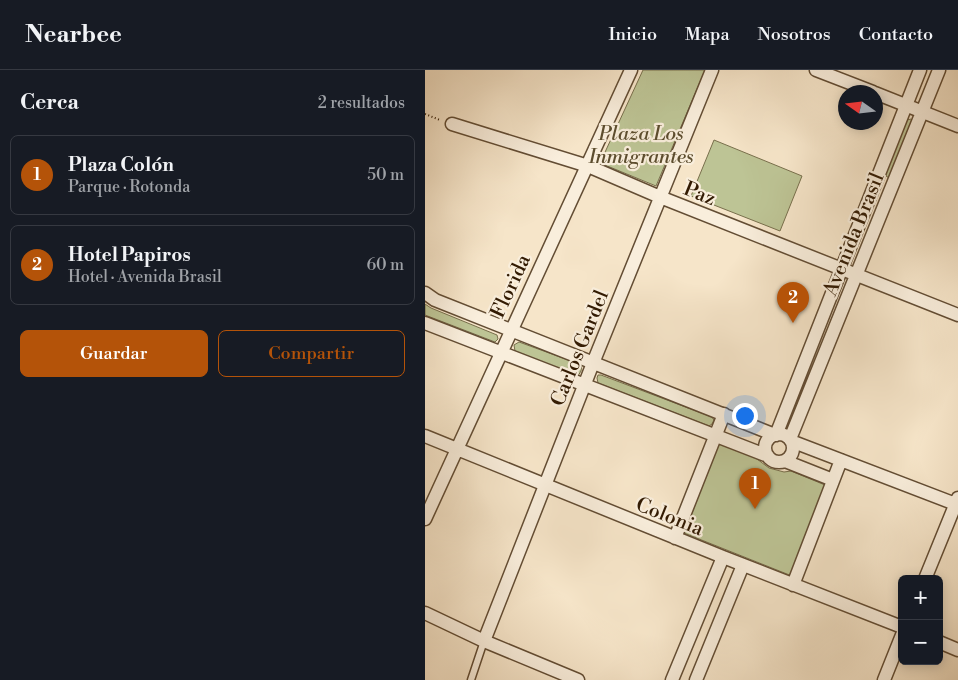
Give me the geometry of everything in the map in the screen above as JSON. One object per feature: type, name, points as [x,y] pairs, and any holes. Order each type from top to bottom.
[{"type":"street","name":"Florida","points":[[425,519],[631,70]]},
{"type":"street","name":"Carlos Gardel","points":[[484,640],[593,362],[712,70]]},
{"type":"street","points":[[816,70],[854,85]]},
{"type":"street","name":"Avenida Brasil","points":[[775,435],[920,70]]},
{"type":"street","name":"Avenida Brasil","points":[[791,440],[939,70]]},
{"type":"street","points":[[883,96],[958,126]]},
{"type":"street","name":"Paz","points":[[452,124],[587,166],[841,270],[958,315]]},
{"type":"street","points":[[425,293],[435,300],[510,331],[775,435]]},
{"type":"street","points":[[425,323],[768,456],[776,462],[785,461],[833,480]]},
{"type":"street","points":[[675,538],[724,414]]},
{"type":"street","points":[[768,456],[765,446],[770,438],[781,434],[791,440],[841,460],[957,502],[927,575]]},
{"type":"street","name":"Colonia","points":[[425,436],[545,486],[898,626]]},
{"type":"street","points":[[785,461],[793,452],[791,440]]},
{"type":"street","points":[[793,585],[841,460]]},
{"type":"street","points":[[672,680],[723,557]]},
{"type":"street","points":[[696,680],[743,565]]},
{"type":"street","points":[[425,613],[578,680]]},
{"type":"street","points":[[943,644],[958,650]]},
{"type":"street","points":[[884,680],[898,645]]},
{"type":"lane","points":[[471,680],[484,640]]},
{"type":"path","points":[[425,114],[452,124]]},
{"type":"green space","name":"Plaza Los Inmigrantes","points":[[643,70],[705,70],[656,186],[600,163]]},
{"type":"green space","points":[[911,119],[889,177],[887,177],[885,174],[907,120]]},
{"type":"green space","points":[[714,140],[802,176],[780,231],[691,196]]},
{"type":"green space","points":[[425,304],[497,335],[498,339],[495,342],[425,315]]},
{"type":"green space","points":[[519,342],[582,365],[581,371],[578,376],[515,351],[514,345]]},
{"type":"green space","points":[[598,375],[712,417],[714,420],[709,426],[598,383]]},
{"type":"green space","points":[[719,444],[753,456],[769,468],[784,472],[791,471],[825,485],[792,576],[684,533]]},
{"type":"place","name":"Hotel Papiros","points":[[793,323]]},
{"type":"place","name":"Plaza Colón","points":[[755,509]]}]
